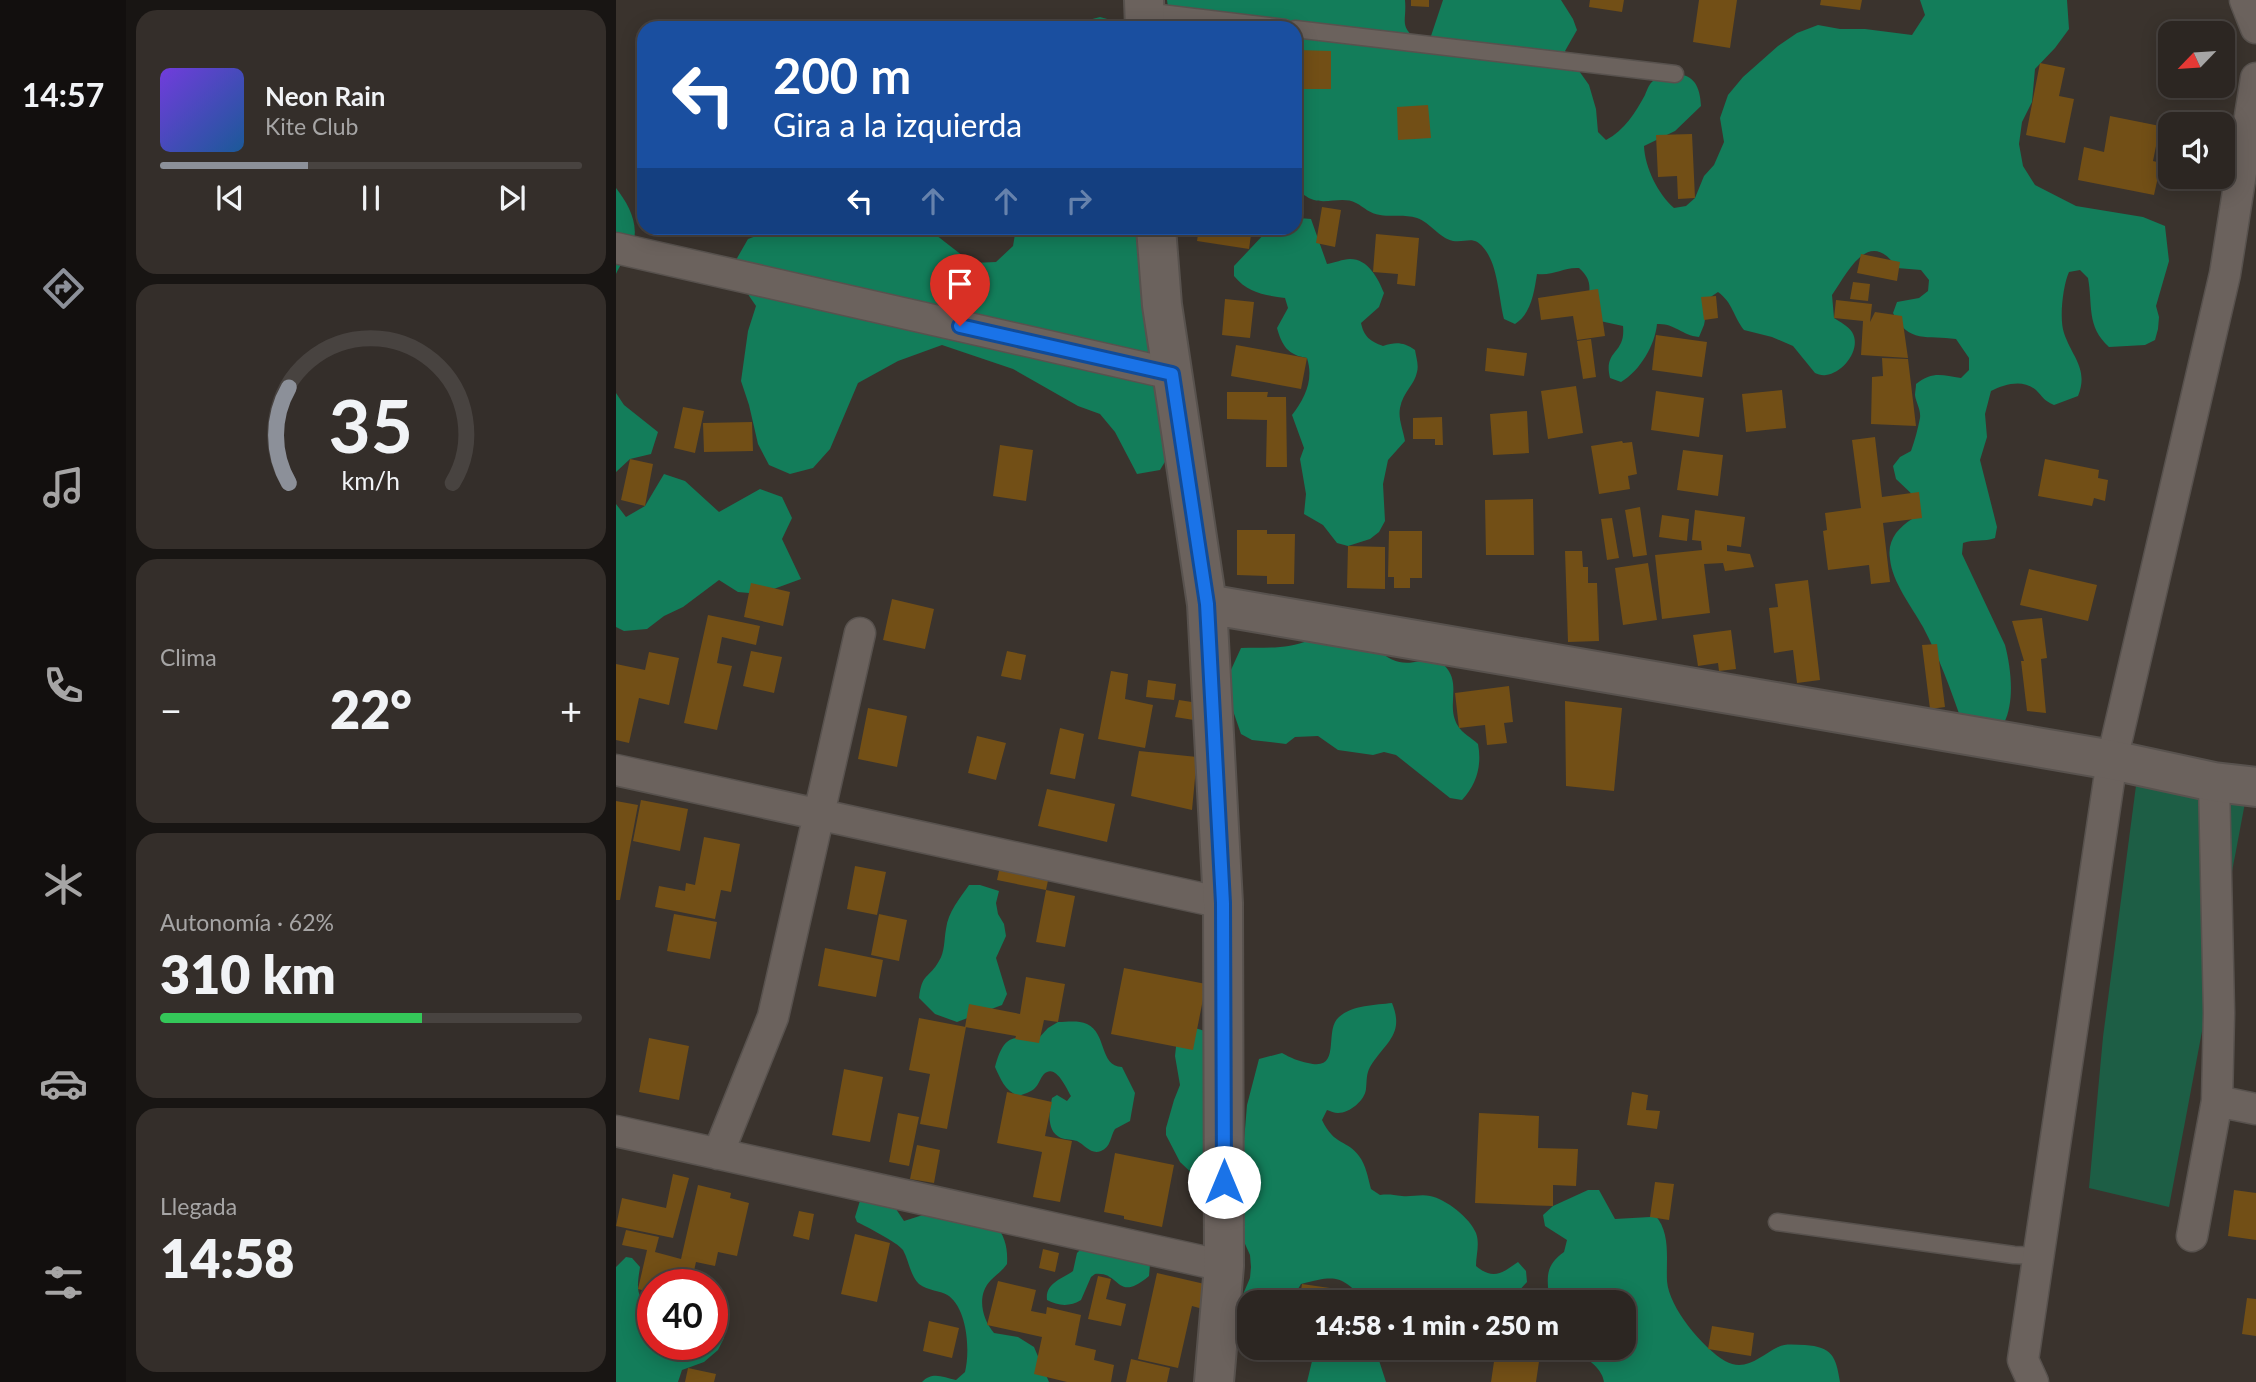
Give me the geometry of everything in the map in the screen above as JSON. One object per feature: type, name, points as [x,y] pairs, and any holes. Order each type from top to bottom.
[{"type":"street","points":[[2245,0],[2256,28]]},
{"type":"street","points":[[2033,1382],[2022,1360],[2112,760],[2225,274],[2256,78]]},
{"type":"street","points":[[1157,235],[1162,305],[1207,604],[1223,903],[1224,1266],[1214,1382]]},
{"type":"street","points":[[616,248],[1172,374]]},
{"type":"street","points":[[1207,604],[2112,760],[2214,782],[2256,787]]},
{"type":"street","points":[[718,1154],[773,1017],[860,633]]},
{"type":"street","points":[[616,770],[1223,903]]},
{"type":"street","points":[[2192,1236],[2217,1101],[2219,1013],[2214,782]]},
{"type":"street","points":[[2217,1101],[2256,1109]]},
{"type":"street","points":[[616,1131],[1224,1266]]},
{"type":"lane","points":[[1144,13],[1220,21]]},
{"type":"lane","points":[[1302,30],[1675,74]]},
{"type":"lane","points":[[1777,1222],[2014,1255],[2039,1256]]},
{"type":"green space","points":[[1167,0],[1405,0],[1406,27],[1419,42],[1430,39],[1443,0],[1561,0],[1577,30],[1565,51],[1589,85],[1596,109],[1598,132],[1606,140],[1629,120],[1649,85],[1656,78],[1683,75],[1696,85],[1701,106],[1675,131],[1644,146],[1653,180],[1674,208],[1686,206],[1695,198],[1704,176],[1714,165],[1724,142],[1720,118],[1728,95],[1743,77],[1797,33],[1818,25],[1912,35],[1925,15],[1920,0],[2067,0],[2069,29],[2035,69],[2032,102],[2022,122],[2019,144],[2023,166],[2035,185],[2076,206],[2143,217],[2165,226],[2169,261],[2156,306],[2159,317],[2155,340],[2145,345],[2109,347],[2094,323],[2088,278],[2080,270],[2069,272],[2063,293],[2062,319],[2064,333],[2081,371],[2078,396],[2054,405],[2036,390],[2025,385],[2008,385],[1991,391],[1985,414],[1987,437],[1980,460],[1997,527],[1995,538],[1963,543],[1962,554],[2005,645],[2011,684],[2010,705],[2004,723],[1962,722],[1934,650],[1898,585],[1892,568],[1890,546],[1902,526],[1912,519],[1915,497],[1896,479],[1893,466],[1900,457],[1911,451],[1915,438],[1920,415],[1915,395],[1916,384],[1932,376],[1961,378],[1969,370],[1969,358],[1956,339],[1912,334],[1905,330],[1893,313],[1897,302],[1919,298],[1928,291],[1929,280],[1921,270],[1897,268],[1887,256],[1877,251],[1868,252],[1852,265],[1832,295],[1834,318],[1852,332],[1855,345],[1845,365],[1833,373],[1815,373],[1793,346],[1744,330],[1727,301],[1718,292],[1709,298],[1699,337],[1669,325],[1657,324],[1645,357],[1621,382],[1610,378],[1609,362],[1621,342],[1623,326],[1600,321],[1588,300],[1589,286],[1579,268],[1537,274],[1528,309],[1515,324],[1504,319],[1493,266],[1486,251],[1478,243],[1448,239],[1417,218],[1385,216],[1370,212],[1351,201],[1319,201],[1302,194],[1302,21],[1170,21]]},
{"type":"green space","points":[[1100,17],[1115,21],[1085,21]]},
{"type":"green space","points":[[616,188],[631,212],[635,233],[631,248],[616,274]]},
{"type":"green space","points":[[1302,218],[1311,219],[1327,264],[1347,259],[1356,260],[1367,266],[1379,281],[1384,293],[1379,307],[1361,323],[1366,335],[1383,346],[1407,345],[1415,350],[1418,369],[1400,408],[1405,441],[1388,460],[1383,484],[1385,521],[1379,532],[1370,539],[1348,546],[1337,543],[1323,525],[1304,514],[1306,494],[1300,459],[1304,448],[1292,415],[1301,402],[1309,381],[1307,358],[1290,352],[1279,334],[1277,328],[1288,308],[1285,298],[1251,290],[1234,276],[1234,266],[1263,235],[1302,235]]},
{"type":"green space","points":[[759,235],[936,235],[972,263],[996,262],[1013,246],[1015,235],[1175,235],[1172,450],[1160,470],[1137,474],[1115,432],[1100,414],[1078,406],[1013,369],[942,345],[898,361],[858,383],[830,449],[813,468],[790,474],[769,465],[758,444],[741,381],[748,331],[756,306],[743,287],[736,260],[748,239]]},
{"type":"green space","points":[[616,393],[624,405],[658,432],[651,454],[630,459],[616,472]]},
{"type":"green space","points":[[664,474],[685,481],[719,512],[760,489],[782,497],[792,518],[782,539],[801,579],[760,594],[738,592],[719,580],[647,629],[624,631],[616,627],[616,504],[626,517],[645,506]]},
{"type":"green space","points":[[1309,640],[1376,647],[1387,657],[1397,661],[1406,663],[1431,660],[1444,665],[1452,680],[1454,718],[1460,729],[1478,744],[1479,767],[1475,781],[1462,800],[1450,798],[1396,755],[1338,750],[1318,736],[1295,737],[1286,744],[1252,740],[1241,734],[1230,702],[1230,672],[1241,648],[1284,647]]},
{"type":"green space","points":[[2137,778],[2247,792],[2169,1207],[2089,1188],[2103,1037]]},
{"type":"green space","points":[[969,885],[980,885],[999,891],[996,903],[1006,936],[996,958],[1007,994],[1002,1005],[957,1022],[935,1014],[919,998],[924,980],[941,957],[949,917]]},
{"type":"green space","points":[[1392,1003],[1396,1023],[1392,1038],[1370,1067],[1363,1097],[1347,1111],[1338,1113],[1327,1110],[1322,1120],[1336,1139],[1359,1156],[1371,1189],[1380,1195],[1427,1195],[1450,1205],[1463,1215],[1476,1233],[1476,1266],[1487,1273],[1497,1274],[1518,1262],[1526,1271],[1527,1282],[1520,1290],[1354,1290],[1344,1282],[1331,1278],[1301,1284],[1297,1290],[1245,1290],[1251,1267],[1250,1255],[1241,1235],[1244,1141],[1247,1105],[1259,1059],[1282,1053],[1308,1063],[1319,1064],[1329,1056],[1332,1031],[1339,1017],[1357,1008]]},
{"type":"green space","points":[[1058,1022],[1080,1022],[1093,1028],[1106,1055],[1115,1065],[1122,1067],[1135,1093],[1130,1121],[1115,1129],[1109,1144],[1101,1151],[1091,1151],[1077,1141],[1061,1138],[1053,1131],[1050,1115],[1052,1098],[1057,1095],[1067,1101],[1071,1096],[1056,1074],[1048,1071],[1034,1089],[1019,1096],[1007,1088],[995,1067],[1008,1041],[1019,1038],[1036,1041]]},
{"type":"green space","points":[[1195,1028],[1218,1035],[1213,1193],[1180,1162],[1166,1135],[1180,1085],[1175,1056],[1177,1038]]},
{"type":"green space","points":[[1588,1190],[1599,1190],[1615,1219],[1655,1215],[1666,1238],[1669,1292],[1680,1315],[1707,1347],[1725,1361],[1740,1365],[1753,1362],[1781,1346],[1814,1346],[1831,1354],[1840,1382],[1604,1382],[1598,1369],[1588,1360],[1636,1360],[1636,1290],[1548,1290],[1550,1268],[1564,1252],[1567,1240],[1545,1226],[1543,1215],[1553,1206]]},
{"type":"green space","points":[[862,1194],[894,1206],[904,1221],[926,1214],[949,1221],[995,1224],[1005,1243],[1007,1264],[986,1286],[983,1293],[982,1307],[986,1321],[994,1333],[1018,1337],[1034,1347],[1049,1382],[922,1382],[934,1376],[956,1380],[965,1372],[967,1343],[964,1321],[949,1296],[919,1284],[900,1247],[857,1222],[855,1217]]},
{"type":"green space","points":[[1085,1245],[1150,1264],[1149,1276],[1138,1284],[1124,1287],[1110,1277],[1095,1274],[1081,1300],[1064,1305],[1047,1300],[1051,1285],[1073,1271],[1077,1253]]},
{"type":"green space","points":[[626,1257],[632,1258],[640,1267],[637,1269],[637,1360],[706,1360],[682,1370],[678,1382],[616,1382],[616,1267]]},
{"type":"green space","points":[[1312,1360],[1379,1360],[1386,1382],[1307,1382]]},
{"type":"building","points":[[1411,0],[1429,0],[1429,7],[1411,6]]},
{"type":"building","points":[[1590,0],[1624,0],[1622,12],[1589,7]]},
{"type":"building","points":[[1699,0],[1737,0],[1730,48],[1693,42]]},
{"type":"building","points":[[1821,0],[1862,0],[1860,10],[1820,5]]},
{"type":"building","points":[[1302,50],[1331,51],[1331,89],[1302,89]]},
{"type":"building","points":[[2040,63],[2065,68],[2059,96],[2074,99],[2065,143],[2026,135]]},
{"type":"building","points":[[1428,105],[1431,138],[1398,140],[1397,107]]},
{"type":"building","points":[[2110,116],[2158,126],[2153,161],[2158,162],[2154,195],[2078,180],[2084,147],[2104,152]]},
{"type":"building","points":[[1692,134],[1695,198],[1678,199],[1677,176],[1658,177],[1656,135]]},
{"type":"building","points":[[1322,207],[1341,210],[1335,247],[1316,243]]},
{"type":"building","points":[[1376,234],[1419,238],[1415,286],[1397,284],[1398,274],[1373,272]]},
{"type":"building","points":[[1198,235],[1251,235],[1249,249],[1197,241]]},
{"type":"building","points":[[1861,254],[1900,262],[1897,281],[1857,273]]},
{"type":"building","points":[[1853,282],[1870,284],[1868,301],[1850,299]]},
{"type":"building","points":[[1598,289],[1605,336],[1577,340],[1573,316],[1541,320],[1538,298]]},
{"type":"building","points":[[1716,296],[1718,318],[1704,320],[1701,297]]},
{"type":"building","points":[[1225,299],[1254,302],[1250,338],[1222,335]]},
{"type":"building","points":[[1836,300],[1872,304],[1870,322],[1875,312],[1902,316],[1908,358],[1861,355],[1863,321],[1834,318]]},
{"type":"building","points":[[1656,335],[1707,342],[1702,377],[1652,370]]},
{"type":"building","points":[[1591,339],[1596,377],[1583,379],[1577,341]]},
{"type":"building","points":[[1236,345],[1307,358],[1301,389],[1231,376]]},
{"type":"building","points":[[1487,348],[1527,353],[1524,376],[1485,371]]},
{"type":"building","points":[[1882,358],[1908,359],[1916,426],[1871,424],[1872,377],[1883,376]]},
{"type":"building","points":[[1576,386],[1583,433],[1548,439],[1541,391]]},
{"type":"building","points":[[1782,390],[1786,428],[1746,432],[1742,394]]},
{"type":"building","points":[[1656,391],[1704,398],[1699,437],[1651,430]]},
{"type":"building","points":[[1227,392],[1268,392],[1267,397],[1286,397],[1287,467],[1266,467],[1267,420],[1227,419]]},
{"type":"building","points":[[683,407],[704,411],[695,453],[674,448]]},
{"type":"building","points":[[1527,411],[1529,453],[1493,455],[1490,414]]},
{"type":"building","points":[[1442,417],[1443,445],[1435,445],[1435,439],[1413,439],[1413,418]]},
{"type":"building","points":[[752,422],[753,451],[704,452],[703,423]]},
{"type":"building","points":[[1875,437],[1882,497],[1919,492],[1922,518],[1883,523],[1890,582],[1871,584],[1869,565],[1828,570],[1823,531],[1827,530],[1825,513],[1861,508],[1852,440]]},
{"type":"building","points":[[1632,442],[1637,474],[1628,476],[1630,489],[1599,494],[1591,446]]},
{"type":"building","points":[[1000,445],[1033,450],[1026,501],[993,496]]},
{"type":"building","points":[[1683,450],[1723,455],[1718,496],[1677,490]]},
{"type":"building","points":[[630,459],[653,464],[645,506],[621,500]]},
{"type":"building","points":[[2045,459],[2099,470],[2098,478],[2108,480],[2105,501],[2094,498],[2092,506],[2038,496]]},
{"type":"building","points":[[1533,499],[1534,555],[1486,555],[1485,500]]},
{"type":"building","points":[[1640,507],[1647,555],[1633,557],[1625,510]]},
{"type":"building","points":[[1695,510],[1745,517],[1741,547],[1727,545],[1727,551],[1750,554],[1754,567],[1725,571],[1723,563],[1704,564],[1710,613],[1662,619],[1655,555],[1702,550],[1701,541],[1692,540]]},
{"type":"building","points":[[1662,515],[1689,519],[1687,541],[1659,537]]},
{"type":"building","points":[[1612,518],[1619,558],[1607,560],[1601,519]]},
{"type":"building","points":[[1237,530],[1295,534],[1294,584],[1267,584],[1267,576],[1237,575]]},
{"type":"building","points":[[1389,531],[1422,531],[1422,578],[1410,578],[1410,588],[1394,588],[1394,577],[1388,577]]},
{"type":"building","points":[[1348,546],[1385,547],[1385,589],[1347,588]]},
{"type":"building","points":[[1565,551],[1582,551],[1583,567],[1588,567],[1588,583],[1597,583],[1599,641],[1568,642]]},
{"type":"building","points":[[1648,563],[1657,620],[1623,625],[1615,568]]},
{"type":"building","points":[[2029,569],[2097,585],[2088,621],[2020,605]]},
{"type":"building","points":[[1808,580],[1820,680],[1797,683],[1793,650],[1774,653],[1769,608],[1778,607],[1775,584]]},
{"type":"building","points":[[751,583],[790,592],[783,626],[744,617]]},
{"type":"building","points":[[892,599],[934,609],[925,649],[883,640]]},
{"type":"building","points":[[708,615],[760,626],[756,645],[722,637],[717,663],[732,666],[717,730],[684,723]]},
{"type":"building","points":[[2042,618],[2047,658],[2041,659],[2046,713],[2027,711],[2021,661],[2024,661],[2012,621]]},
{"type":"building","points":[[1731,630],[1736,669],[1719,671],[1718,663],[1698,666],[1693,635]]},
{"type":"building","points":[[1937,644],[1945,707],[1930,709],[1922,645]]},
{"type":"building","points":[[751,651],[782,657],[774,693],[743,686]]},
{"type":"building","points":[[1007,651],[1026,655],[1021,680],[1001,676]]},
{"type":"building","points":[[649,652],[679,658],[669,705],[639,698],[629,743],[616,740],[616,664],[645,670]]},
{"type":"building","points":[[1111,671],[1128,674],[1125,699],[1153,705],[1145,748],[1098,739]]},
{"type":"building","points":[[1148,680],[1176,684],[1174,700],[1146,697]]},
{"type":"building","points":[[1509,686],[1513,722],[1504,723],[1507,743],[1487,745],[1485,725],[1459,728],[1455,693]]},
{"type":"building","points":[[1179,700],[1198,703],[1194,720],[1175,717]]},
{"type":"building","points":[[1565,701],[1622,708],[1614,791],[1566,786]]},
{"type":"building","points":[[868,708],[907,716],[897,767],[858,759]]},
{"type":"building","points":[[1060,728],[1084,734],[1075,779],[1050,774]]},
{"type":"building","points":[[977,736],[1006,743],[996,780],[968,773]]},
{"type":"building","points":[[1139,751],[1197,757],[1192,810],[1131,796]]},
{"type":"building","points":[[1047,789],[1115,804],[1107,842],[1038,826]]},
{"type":"building","points":[[641,800],[688,809],[680,851],[633,841]]},
{"type":"building","points":[[616,801],[638,805],[620,900],[616,900]]},
{"type":"building","points":[[704,837],[740,844],[731,892],[721,890],[715,919],[655,907],[659,886],[685,891],[686,883],[695,885]]},
{"type":"building","points":[[1001,862],[1050,871],[1046,890],[997,880]]},
{"type":"building","points":[[855,866],[886,872],[877,915],[847,909]]},
{"type":"building","points":[[1046,890],[1075,896],[1065,947],[1036,942]]},
{"type":"building","points":[[674,914],[717,922],[710,959],[667,951]]},
{"type":"building","points":[[879,914],[907,920],[899,961],[871,955]]},
{"type":"building","points":[[825,948],[883,960],[876,997],[818,986]]},
{"type":"building","points":[[1124,968],[1206,984],[1193,1050],[1111,1034]]},
{"type":"building","points":[[1026,977],[1065,984],[1058,1022],[1044,1020],[1039,1043],[965,1027],[969,1004],[1020,1014]]},
{"type":"building","points":[[919,1018],[966,1027],[947,1129],[920,1124],[930,1074],[909,1070]]},
{"type":"building","points":[[649,1038],[689,1046],[679,1100],[639,1092]]},
{"type":"building","points":[[844,1069],[883,1077],[870,1142],[832,1135]]},
{"type":"building","points":[[1007,1092],[1052,1102],[1045,1136],[1072,1141],[1060,1202],[1033,1197],[1042,1152],[997,1143]]},
{"type":"building","points":[[1632,1092],[1648,1095],[1646,1110],[1660,1111],[1657,1129],[1627,1125]]},
{"type":"building","points":[[898,1113],[919,1117],[909,1166],[889,1162]]},
{"type":"building","points":[[1479,1113],[1539,1116],[1538,1148],[1578,1149],[1576,1186],[1553,1185],[1553,1206],[1475,1203]]},
{"type":"building","points":[[917,1145],[940,1150],[934,1183],[910,1179]]},
{"type":"building","points":[[1115,1153],[1174,1165],[1162,1227],[1104,1212]]},
{"type":"building","points":[[673,1174],[689,1178],[673,1238],[616,1226],[622,1198],[666,1208]]},
{"type":"building","points":[[1655,1182],[1674,1184],[1669,1220],[1650,1217]]},
{"type":"building","points":[[698,1185],[731,1193],[730,1198],[749,1203],[737,1256],[718,1252],[715,1266],[696,1262],[694,1269],[643,1269],[647,1250],[622,1245],[626,1230],[659,1237],[655,1252],[681,1259]]},
{"type":"building","points":[[2234,1190],[2256,1193],[2256,1240],[2228,1236]]},
{"type":"building","points":[[799,1211],[814,1214],[809,1240],[793,1236]]},
{"type":"building","points":[[855,1234],[890,1243],[877,1302],[841,1294]]},
{"type":"building","points":[[1043,1249],[1059,1253],[1055,1272],[1039,1268]]},
{"type":"building","points":[[1157,1273],[1209,1285],[1203,1309],[1192,1306],[1178,1368],[1138,1359]]},
{"type":"building","points":[[1098,1276],[1111,1279],[1106,1299],[1126,1304],[1121,1326],[1088,1319]]},
{"type":"building","points":[[998,1281],[1036,1290],[1031,1311],[1046,1314],[1047,1307],[1081,1315],[1075,1345],[1096,1350],[1094,1360],[1114,1365],[1111,1382],[1067,1382],[1034,1374],[1042,1337],[987,1325]]},
{"type":"building","points":[[1302,1284],[1344,1290],[1301,1290]]},
{"type":"building","points":[[2247,1298],[2256,1299],[2256,1336],[2242,1334]]},
{"type":"building","points":[[929,1321],[959,1328],[952,1358],[923,1351]]},
{"type":"building","points":[[1712,1326],[1754,1333],[1751,1356],[1708,1349]]},
{"type":"building","points":[[1131,1359],[1170,1368],[1167,1382],[1126,1382]]},
{"type":"building","points":[[1494,1360],[1539,1360],[1536,1382],[1491,1382]]},
{"type":"building","points":[[688,1368],[716,1374],[714,1382],[685,1382]]},
{"type":"route","points":[[960,326],[1172,374],[1207,604],[1223,903],[1224,1182]]}]
